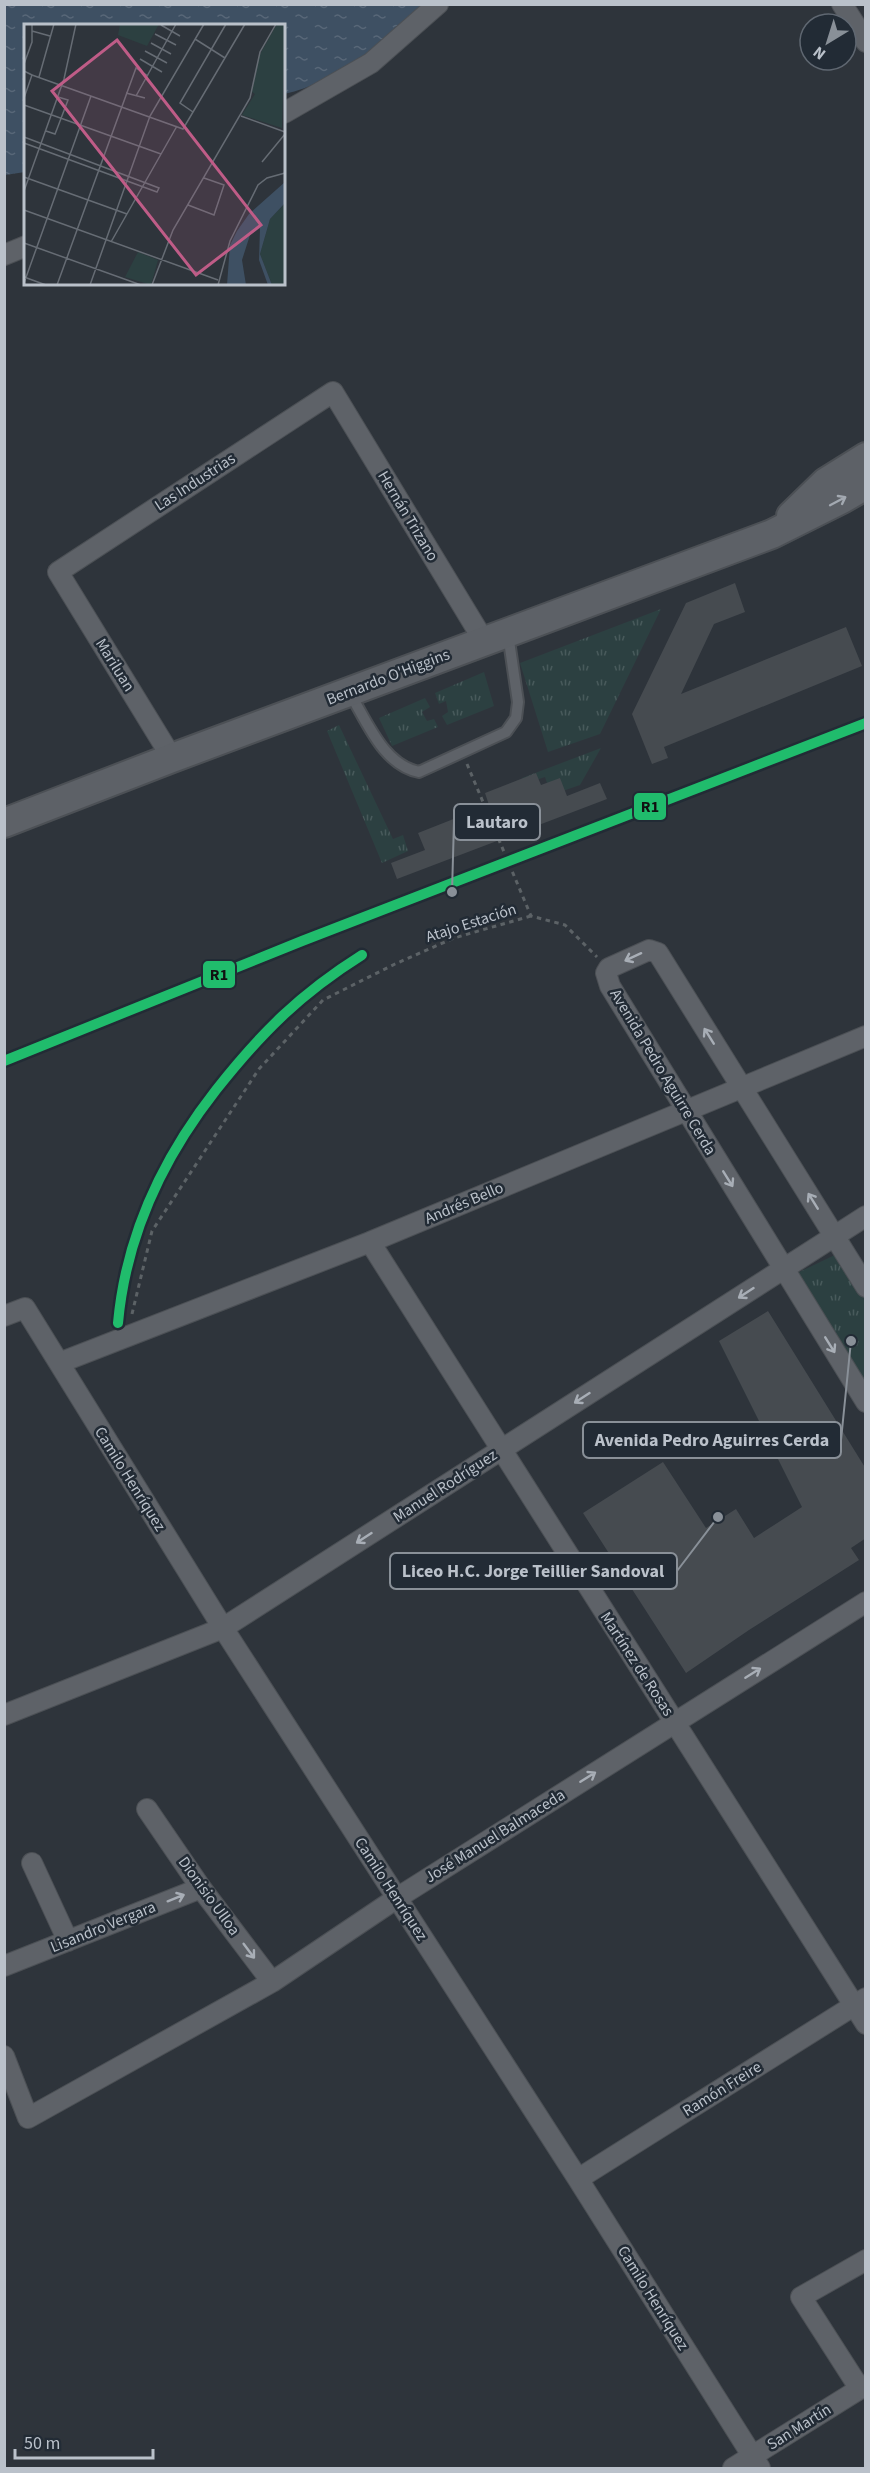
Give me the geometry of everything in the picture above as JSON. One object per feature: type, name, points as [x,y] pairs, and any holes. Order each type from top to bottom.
[{"type":"main road","name":"Bernardo O'Higgins","points":[[772,534],[826,482],[866,457]]},
{"type":"main road","name":"Bernardo O'Higgins","points":[[4,823],[772,534],[866,485]]},
{"type":"street","points":[[285,112],[371,63],[438,4]]},
{"type":"street","points":[[842,4],[866,42]]},
{"type":"street","points":[[4,255],[24,247]]},
{"type":"street","name":"Las Industrias","points":[[58,572],[333,392]]},
{"type":"street","name":"Hernán Trizano","points":[[333,392],[495,637]]},
{"type":"street","name":"Mariluan","points":[[58,572],[172,758]]},
{"type":"street","name":"Avenida Pedro Aguirre Cerda","points":[[866,1287],[658,953],[649,950],[609,968],[606,973],[610,986],[866,1402]]},
{"type":"street","name":"Andrés Bello","points":[[59,1363],[370,1242],[866,1036]]},
{"type":"street","name":"Manuel Rodríguez","points":[[4,1715],[223,1628],[866,1216]]},
{"type":"street","name":"Martínez de Rosas","points":[[370,1242],[675,1722],[860,2002],[866,2024]]},
{"type":"street","name":"Camilo Henríquez","points":[[4,1316],[25,1308],[223,1628],[578,2179],[756,2462]]},
{"type":"street","name":"José Manuel Balmaceda","points":[[4,2056],[28,2118],[272,1982],[397,1898],[866,1602]]},
{"type":"street","name":"Dionisio Ulloa","points":[[147,1809],[201,1888],[272,1982]]},
{"type":"street","points":[[32,1863],[68,1941]]},
{"type":"street","name":"Lisandro Vergara","points":[[4,1966],[201,1888]]},
{"type":"street","name":"Ramón Freire","points":[[578,2179],[860,2002]]},
{"type":"street","points":[[863,2387],[801,2297],[864,2266]]},
{"type":"street","name":"San Martín","points":[[733,2469],[756,2462],[863,2387]]},
{"type":"lane","points":[[349,692],[389,756],[402,767],[419,772],[506,732],[516,718],[518,702],[495,637]]},
{"type":"path","points":[[461,753],[531,916],[565,925],[609,968]]},
{"type":"path","name":"Atajo Estación","points":[[127,1337],[152,1230],[259,1069],[323,1000],[394,964],[454,938],[531,916]]},
{"type":"green space","points":[[661,609],[600,734],[548,752],[520,663]]},
{"type":"green space","points":[[484,672],[494,706],[447,725],[442,716],[448,712],[446,701],[439,704],[435,693]]},
{"type":"green space","points":[[425,698],[430,707],[422,712],[427,721],[434,719],[438,727],[392,746],[379,718]]},
{"type":"green space","points":[[339,725],[393,839],[403,835],[408,851],[382,863],[327,731]]},
{"type":"green space","points":[[601,748],[580,785],[551,795],[545,777],[524,784],[522,778]]},
{"type":"green space","points":[[839,1253],[865,1296],[865,1386],[793,1275]]},
{"type":"water","points":[[4,5],[428,5],[343,70],[324,80],[285,94],[285,24],[24,24],[24,172],[5,175]]},
{"type":"building","points":[[735,583],[745,612],[714,624],[681,694],[846,627],[862,666],[664,747],[668,758],[652,764],[632,714],[686,603]]},
{"type":"building","points":[[536,773],[541,785],[560,778],[567,796],[600,783],[607,799],[397,879],[391,863],[425,850],[418,833],[489,805],[485,793]]},
{"type":"building","points":[[768,1311],[866,1469],[866,1538],[851,1548],[859,1560],[686,1673],[583,1513],[663,1462],[706,1528],[736,1509],[754,1538],[802,1507],[719,1341]]},
{"type":"railway","points":[[118,1323],[122,1291],[138,1229],[163,1171],[179,1143],[216,1090],[249,1050],[300,1000],[362,955]]},
{"type":"transit line","name":"R1","points":[[4,1061],[302,941],[866,723]]},
{"type":"transit line","name":"R1","points":[[118,1323],[122,1291],[138,1229],[163,1171],[179,1143],[216,1090],[249,1050],[300,1000],[362,955]]},
{"type":"place","name":"Lautaro","points":[[452,892]]},
{"type":"place","name":"Avenida Pedro Aguirres Cerda","points":[[851,1341]]},
{"type":"place","name":"Liceo H.C. Jorge Teillier Sandoval","points":[[718,1517]]}]
